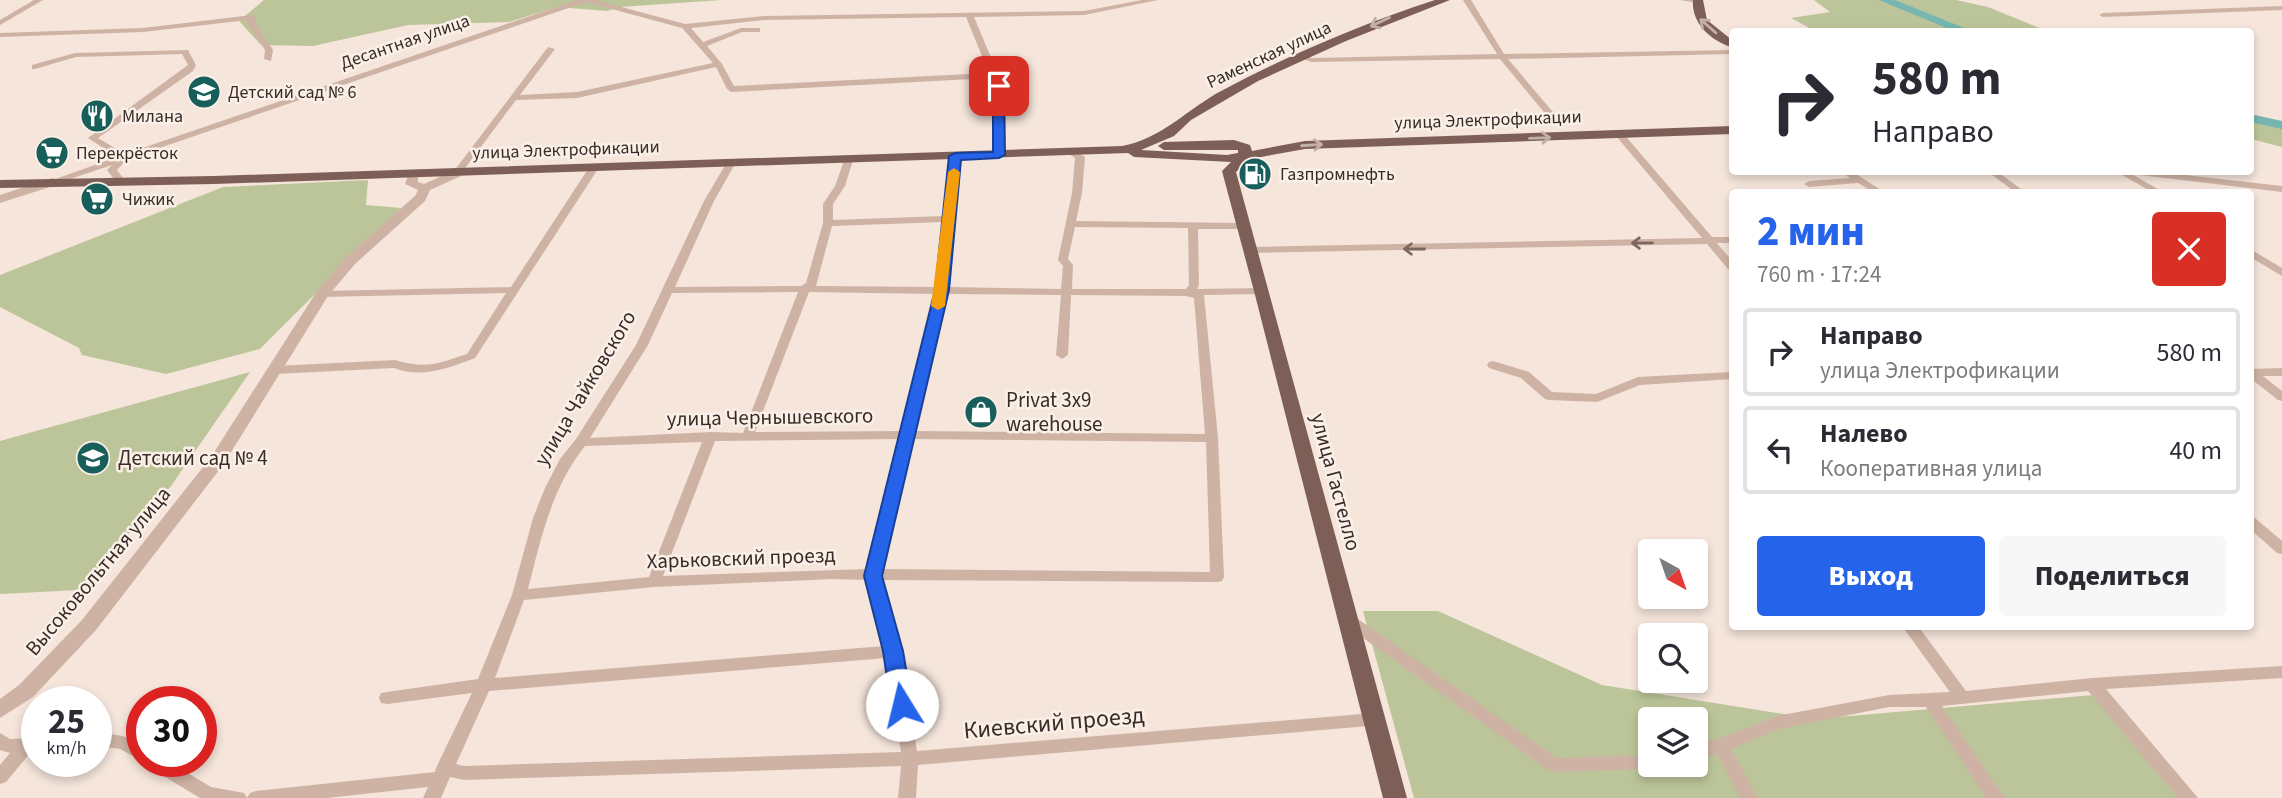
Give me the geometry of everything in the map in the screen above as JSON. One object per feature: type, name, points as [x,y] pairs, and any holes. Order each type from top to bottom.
[{"type":"main road","name":"Раменская улица","points":[[1140,148],[1151,144],[1204,104],[1390,18],[1445,0]]},
{"type":"main road","points":[[1698,1],[1696,13],[1700,21],[1729,42]]},
{"type":"main road","points":[[1176,124],[1169,136],[1177,145],[1203,158],[1231,178]]},
{"type":"main road","name":"улица Электрофикации","points":[[0,184],[593,169],[1077,152],[1203,158],[1245,157],[1305,145],[1729,130]]},
{"type":"main road","points":[[1203,158],[1196,150],[1210,144]]},
{"type":"main road","points":[[1077,152],[1177,145],[1239,145],[1247,151],[1245,157],[1230,169],[1231,178]]},
{"type":"main road","name":"улица Гастелло","points":[[1231,178],[1395,798]]},
{"type":"street","points":[[0,23],[39,0]]},
{"type":"street","points":[[585,0],[685,26],[764,18],[1084,13],[1154,0]]},
{"type":"street","name":"Десантная улица","points":[[0,199],[585,0]]},
{"type":"street","points":[[1467,0],[1503,58],[1555,120]]},
{"type":"street","points":[[1684,0],[1698,1]]},
{"type":"street","points":[[2256,0],[2282,16]]},
{"type":"street","points":[[2104,15],[2282,8]]},
{"type":"street","points":[[969,15],[999,91],[999,155]]},
{"type":"street","points":[[0,35],[188,26],[252,17],[252,24],[269,50],[268,58]]},
{"type":"street","points":[[685,26],[718,64],[731,89],[994,75]]},
{"type":"street","points":[[702,45],[741,30],[757,30]]},
{"type":"street","points":[[68,43],[89,32]]},
{"type":"street","points":[[457,173],[551,49]]},
{"type":"street","points":[[35,67],[75,55],[185,52],[192,65],[190,69],[92,138],[124,158],[112,170],[120,181]]},
{"type":"street","points":[[1303,58],[1503,58],[1729,52]]},
{"type":"street","points":[[513,98],[577,95],[718,64]]},
{"type":"street","points":[[1619,134],[1729,264]]},
{"type":"street","points":[[1062,355],[1068,265],[1063,260],[1080,157],[1077,152]]},
{"type":"street","points":[[907,798],[910,759],[893,651],[873,576],[942,290],[955,156]]},
{"type":"street","points":[[748,435],[806,287],[811,285],[828,223],[828,204],[840,186],[848,160]]},
{"type":"street","name":"улица Чайковского","points":[[432,798],[484,685],[519,595],[540,518],[552,488],[565,462],[581,442],[642,345],[730,164]]},
{"type":"street","points":[[275,370],[396,364],[408,371],[438,367],[471,356],[593,169]]},
{"type":"street","name":"Высоковольтная улица","points":[[0,710],[26,691],[89,625],[220,457],[322,294],[350,261],[421,198],[425,188],[457,173]]},
{"type":"street","points":[[414,174],[411,184],[425,188]]},
{"type":"street","points":[[1808,175],[1814,183],[1860,180]]},
{"type":"street","points":[[1852,175],[1874,189]]},
{"type":"street","points":[[1997,175],[2016,189]]},
{"type":"street","points":[[2127,175],[2153,189]]},
{"type":"street","points":[[2165,175],[2282,189]]},
{"type":"street","points":[[828,223],[950,219]]},
{"type":"street","points":[[1071,224],[1242,226]]},
{"type":"street","points":[[1189,293],[1194,285],[1194,225]]},
{"type":"street","points":[[1249,250],[1729,240]]},
{"type":"street","points":[[2254,255],[2282,273]]},
{"type":"street","points":[[668,290],[806,287],[1066,292],[1178,290],[1199,296],[1212,438],[1217,577]]},
{"type":"street","points":[[322,294],[513,290]]},
{"type":"street","points":[[1189,293],[1262,291]]},
{"type":"street","points":[[1493,365],[1525,375],[1549,396],[1597,398],[1638,381],[1729,376]]},
{"type":"street","points":[[2254,373],[2282,372]]},
{"type":"street","points":[[2254,375],[2282,397]]},
{"type":"street","name":"улица Чернышевского","points":[[581,442],[710,436],[906,433],[1212,438]]},
{"type":"street","points":[[654,582],[710,436]]},
{"type":"street","points":[[2254,524],[2282,549]]},
{"type":"street","name":"Харьковский проезд","points":[[519,595],[654,582],[832,574],[1217,577]]},
{"type":"street","points":[[1350,621],[1554,765],[1638,762]]},
{"type":"street","points":[[1912,630],[1962,697]]},
{"type":"street","points":[[387,698],[484,685],[893,651]]},
{"type":"street","points":[[1708,749],[1777,723],[1889,701],[1930,701],[2092,684],[2282,672]]},
{"type":"street","points":[[2092,684],[2189,798]]},
{"type":"street","points":[[1930,701],[1996,798]]},
{"type":"street","name":"Киевский проезд","points":[[256,798],[441,774],[910,759],[1374,720]]},
{"type":"street","points":[[0,740],[7,746],[21,746]]},
{"type":"street","points":[[1721,746],[1749,798]]},
{"type":"street","points":[[0,777],[21,756]]},
{"type":"street","points":[[180,777],[208,794],[238,798]]},
{"type":"green space","points":[[264,0],[721,0],[620,7],[607,11],[557,7],[509,22],[408,25],[313,46],[261,45],[239,21]]},
{"type":"green space","points":[[1814,0],[1956,0],[1988,7],[2040,28],[1809,28],[1791,18],[1830,12]]},
{"type":"green space","points":[[2254,116],[2282,122],[2282,147],[2254,140]]},
{"type":"green space","points":[[368,180],[366,205],[401,208],[260,349],[166,374],[82,355],[79,348],[0,307],[0,275],[223,187]]},
{"type":"green space","points":[[250,372],[171,486],[79,590],[0,594],[0,441]]},
{"type":"green space","points":[[1363,611],[1438,611],[1602,685],[1638,691],[1638,693],[1815,719],[2093,695],[2179,798],[1414,798]]},
{"type":"waterway","points":[[1885,0],[1958,28]]},
{"type":"waterway","points":[[2254,119],[2282,125]]},
{"type":"slow traffic","points":[[938,306],[954,172]]},
{"type":"place","name":"Детский сад № 6","points":[[204,92]]},
{"type":"place","name":"Милана","points":[[97,116]]},
{"type":"place","name":"Перекрёсток","points":[[52,153]]},
{"type":"place","name":"Газпромнефть","points":[[1255,174]]},
{"type":"place","name":"Чижик","points":[[97,199]]},
{"type":"place","name":"Privat 3x9 warehouse","points":[[981,412]]},
{"type":"place","name":"Детский сад № 4","points":[[93,458]]},
{"type":"route","points":[[902,705],[893,651],[873,576],[942,290],[955,156],[999,155],[999,86]]}]
